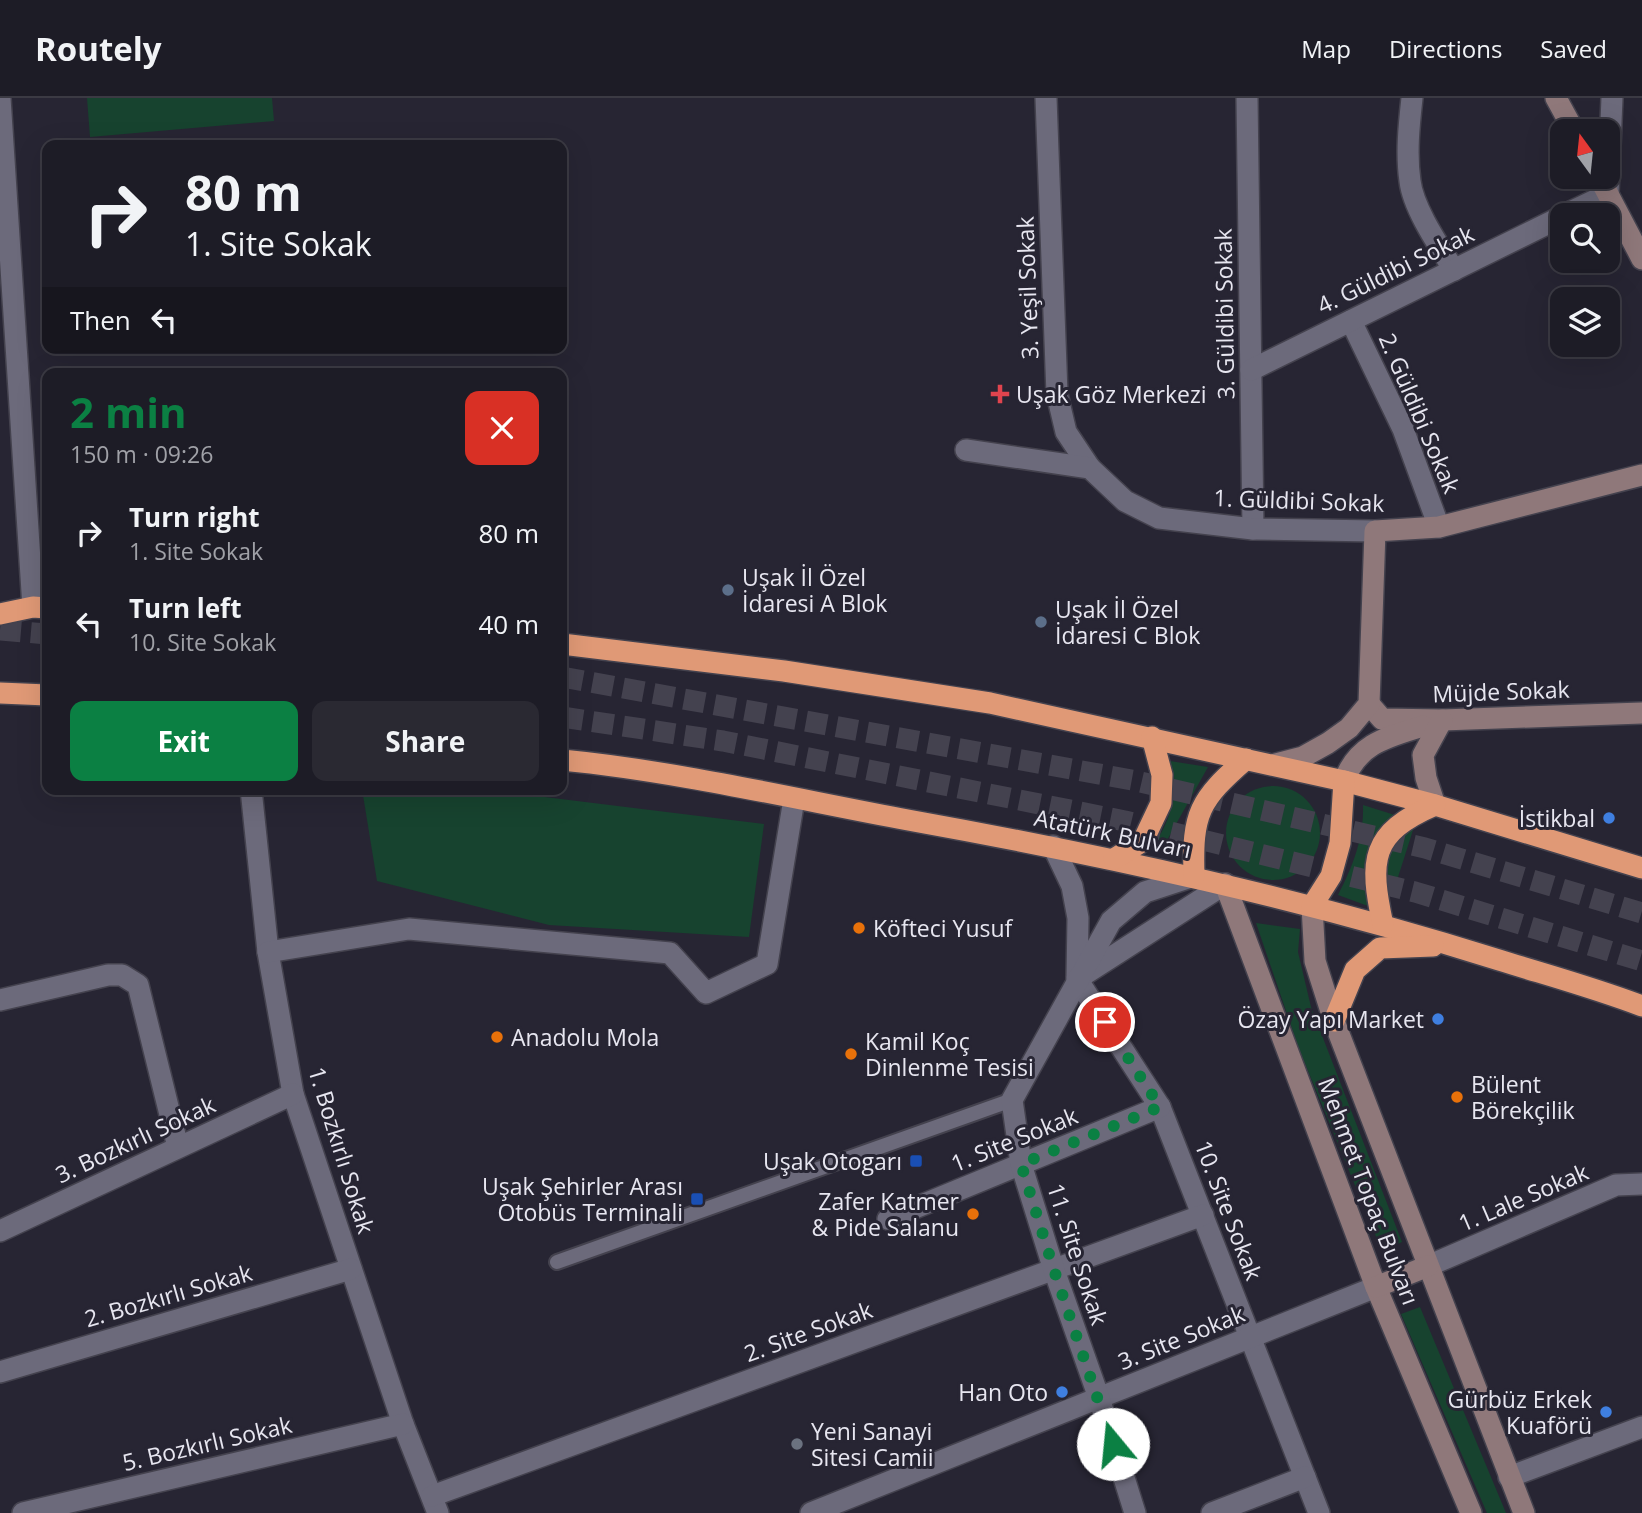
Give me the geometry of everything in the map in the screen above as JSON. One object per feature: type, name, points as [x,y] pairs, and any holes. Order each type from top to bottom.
[{"type":"highway","points":[[0,614],[40,607]]},
{"type":"highway","points":[[567,645],[784,671],[962,699],[1152,737],[1344,781],[1639,865]]},
{"type":"highway","points":[[0,694],[42,695]]},
{"type":"highway","points":[[1114,859],[1143,841],[1161,803],[1161,775],[1152,737]]},
{"type":"highway","points":[[1194,876],[1193,842],[1200,809],[1220,782],[1246,759]]},
{"type":"highway","name":"Atatürk Bulvarı","points":[[567,761],[607,765],[1053,846],[1194,876],[1382,925],[1642,1006]]},
{"type":"highway","points":[[1312,906],[1331,876],[1340,843],[1344,781]]},
{"type":"highway","points":[[1382,925],[1376,893],[1378,851],[1389,833],[1398,825],[1408,817],[1435,805]]},
{"type":"highway","points":[[1334,1021],[1355,970],[1380,948],[1453,946]]},
{"type":"main road","points":[[1556,98],[1567,119]]},
{"type":"main road","points":[[1606,189],[1640,252]]},
{"type":"main road","name":"1. Güldibi Sokak","points":[[1375,531],[1439,527],[1642,475]]},
{"type":"main road","points":[[1276,764],[1303,757],[1328,743],[1349,728],[1369,704],[1375,531]]},
{"type":"main road","name":"Müjde Sokak","points":[[1369,704],[1382,719],[1442,720],[1642,713]]},
{"type":"main road","points":[[1344,781],[1350,765],[1377,741],[1442,720]]},
{"type":"main road","points":[[1435,805],[1426,778],[1423,755],[1442,720]]},
{"type":"main road","name":"Mehmet Topaç Bulvarı","points":[[1225,884],[1376,1287],[1471,1513]]},
{"type":"main road","name":"Mehmet Topaç Bulvarı","points":[[1312,906],[1315,961],[1334,1021],[1524,1513]]},
{"type":"main road","points":[[1376,1287],[1427,1266]]},
{"type":"street","points":[[0,98],[6,282],[40,607]]},
{"type":"street","name":"3. Yeşil Sokak","points":[[1046,98],[1057,394],[1066,432],[1090,468]]},
{"type":"street","name":"3. Güldibi Sokak","points":[[1247,98],[1253,529]]},
{"type":"street","points":[[1412,98],[1408,141],[1410,183],[1429,229],[1454,270]]},
{"type":"street","points":[[1610,119],[1612,98]]},
{"type":"street","name":"4. Güldibi Sokak","points":[[1580,203],[1599,189]]},
{"type":"street","name":"4. Güldibi Sokak","points":[[1251,370],[1550,222]]},
{"type":"street","name":"2. Güldibi Sokak","points":[[1351,321],[1403,429],[1439,527]]},
{"type":"street","points":[[966,450],[1090,468]]},
{"type":"street","name":"1. Güldibi Sokak","points":[[1090,468],[1125,501],[1159,518],[1253,529],[1375,531]]},
{"type":"street","name":"1. Bozkırlı Sokak","points":[[252,795],[268,952],[293,1094],[403,1424],[435,1504]]},
{"type":"street","points":[[268,952],[409,929],[670,953],[706,993],[767,964],[794,799]]},
{"type":"street","points":[[1053,846],[1072,886],[1078,918],[1077,979]]},
{"type":"street","points":[[1012,1100],[1111,921],[1145,892],[1194,876]]},
{"type":"street","points":[[1077,979],[1225,884]]},
{"type":"street","points":[[0,1000],[108,975],[122,975],[138,985],[178,1147]]},
{"type":"street","name":"10. Site Sokak","points":[[1077,979],[1160,1107],[1320,1513]]},
{"type":"street","name":"3. Bozkırlı Sokak","points":[[0,1231],[293,1094]]},
{"type":"street","name":"11. Site Sokak","points":[[1012,1100],[1021,1164],[1135,1513]]},
{"type":"street","name":"1. Site Sokak","points":[[888,1219],[1160,1107]]},
{"type":"street","name":"1. Lale Sokak","points":[[1427,1266],[1616,1185],[1642,1184]]},
{"type":"street","name":"2. Site Sokak","points":[[435,1504],[1203,1216]]},
{"type":"street","name":"2. Bozkırlı Sokak","points":[[0,1372],[351,1269]]},
{"type":"street","name":"3. Site Sokak","points":[[811,1513],[1376,1287]]},
{"type":"street","name":"5. Bozkırlı Sokak","points":[[23,1513],[403,1424]]},
{"type":"street","points":[[1510,1477],[1642,1427]]},
{"type":"street","points":[[1212,1513],[1305,1477]]},
{"type":"lane","points":[[557,1262],[1012,1100]]},
{"type":"green space","points":[[87,98],[272,98],[274,121],[90,137]]},
{"type":"green space","points":[[1170,761],[1208,767],[1161,851],[1153,847],[1172,806]]},
{"type":"green space","points":[[1273,786],[1291,789],[1306,800],[1317,815],[1320,833],[1317,851],[1306,866],[1291,877],[1273,880],[1255,877],[1240,866],[1229,851],[1226,833],[1229,815],[1240,800],[1255,789]]},
{"type":"green space","points":[[363,795],[529,795],[764,824],[749,937],[549,925],[377,881]]},
{"type":"green space","points":[[1363,805],[1398,816],[1366,878],[1368,906],[1338,895],[1356,852],[1362,829]]},
{"type":"green space","points":[[1414,827],[1392,896],[1386,892],[1386,845]]},
{"type":"green space","points":[[1256,923],[1300,929],[1298,952],[1311,1007],[1402,1242],[1382,1251],[1299,1049]]},
{"type":"green space","points":[[1420,1307],[1506,1513],[1487,1513],[1401,1314]]},
{"type":"tunnel","points":[[0,630],[42,634]]},
{"type":"tunnel","points":[[567,678],[1132,780],[1425,848],[1642,913]]},
{"type":"tunnel","points":[[567,718],[723,741],[1125,821],[1415,892],[1642,961]]},
{"type":"place","name":"Uşak Göz Merkezi","points":[[1000,394]]},
{"type":"place","name":"Uşak İl Özel İdaresi A Blok","points":[[728,590]]},
{"type":"place","name":"Uşak İl Özel İdaresi C Blok","points":[[1041,622]]},
{"type":"place","name":"İstikbal","points":[[1609,818]]},
{"type":"place","name":"Köfteci Yusuf","points":[[859,928]]},
{"type":"place","name":"Özay Yapı Market","points":[[1438,1019]]},
{"type":"place","name":"Anadolu Mola","points":[[497,1037]]},
{"type":"place","name":"Kamil Koç Dinlenme Tesisi","points":[[851,1054]]},
{"type":"place","name":"Bülent Börekçilik","points":[[1457,1097]]},
{"type":"place","name":"Uşak Otogarı","points":[[916,1161]]},
{"type":"place","name":"Uşak Şehirler Arası Otobüs Terminali","points":[[697,1199]]},
{"type":"place","name":"Zafer Katmer & Pide Salanu","points":[[973,1214]]},
{"type":"place","name":"Han Oto","points":[[1062,1392]]},
{"type":"place","name":"Gürbüz Erkek Kuaförü","points":[[1606,1412]]},
{"type":"place","name":"Yeni Sanayi Sitesi Camii","points":[[797,1444]]},
{"type":"route","points":[[1105,1022],[1160,1107],[1021,1164],[1113,1444]]}]
